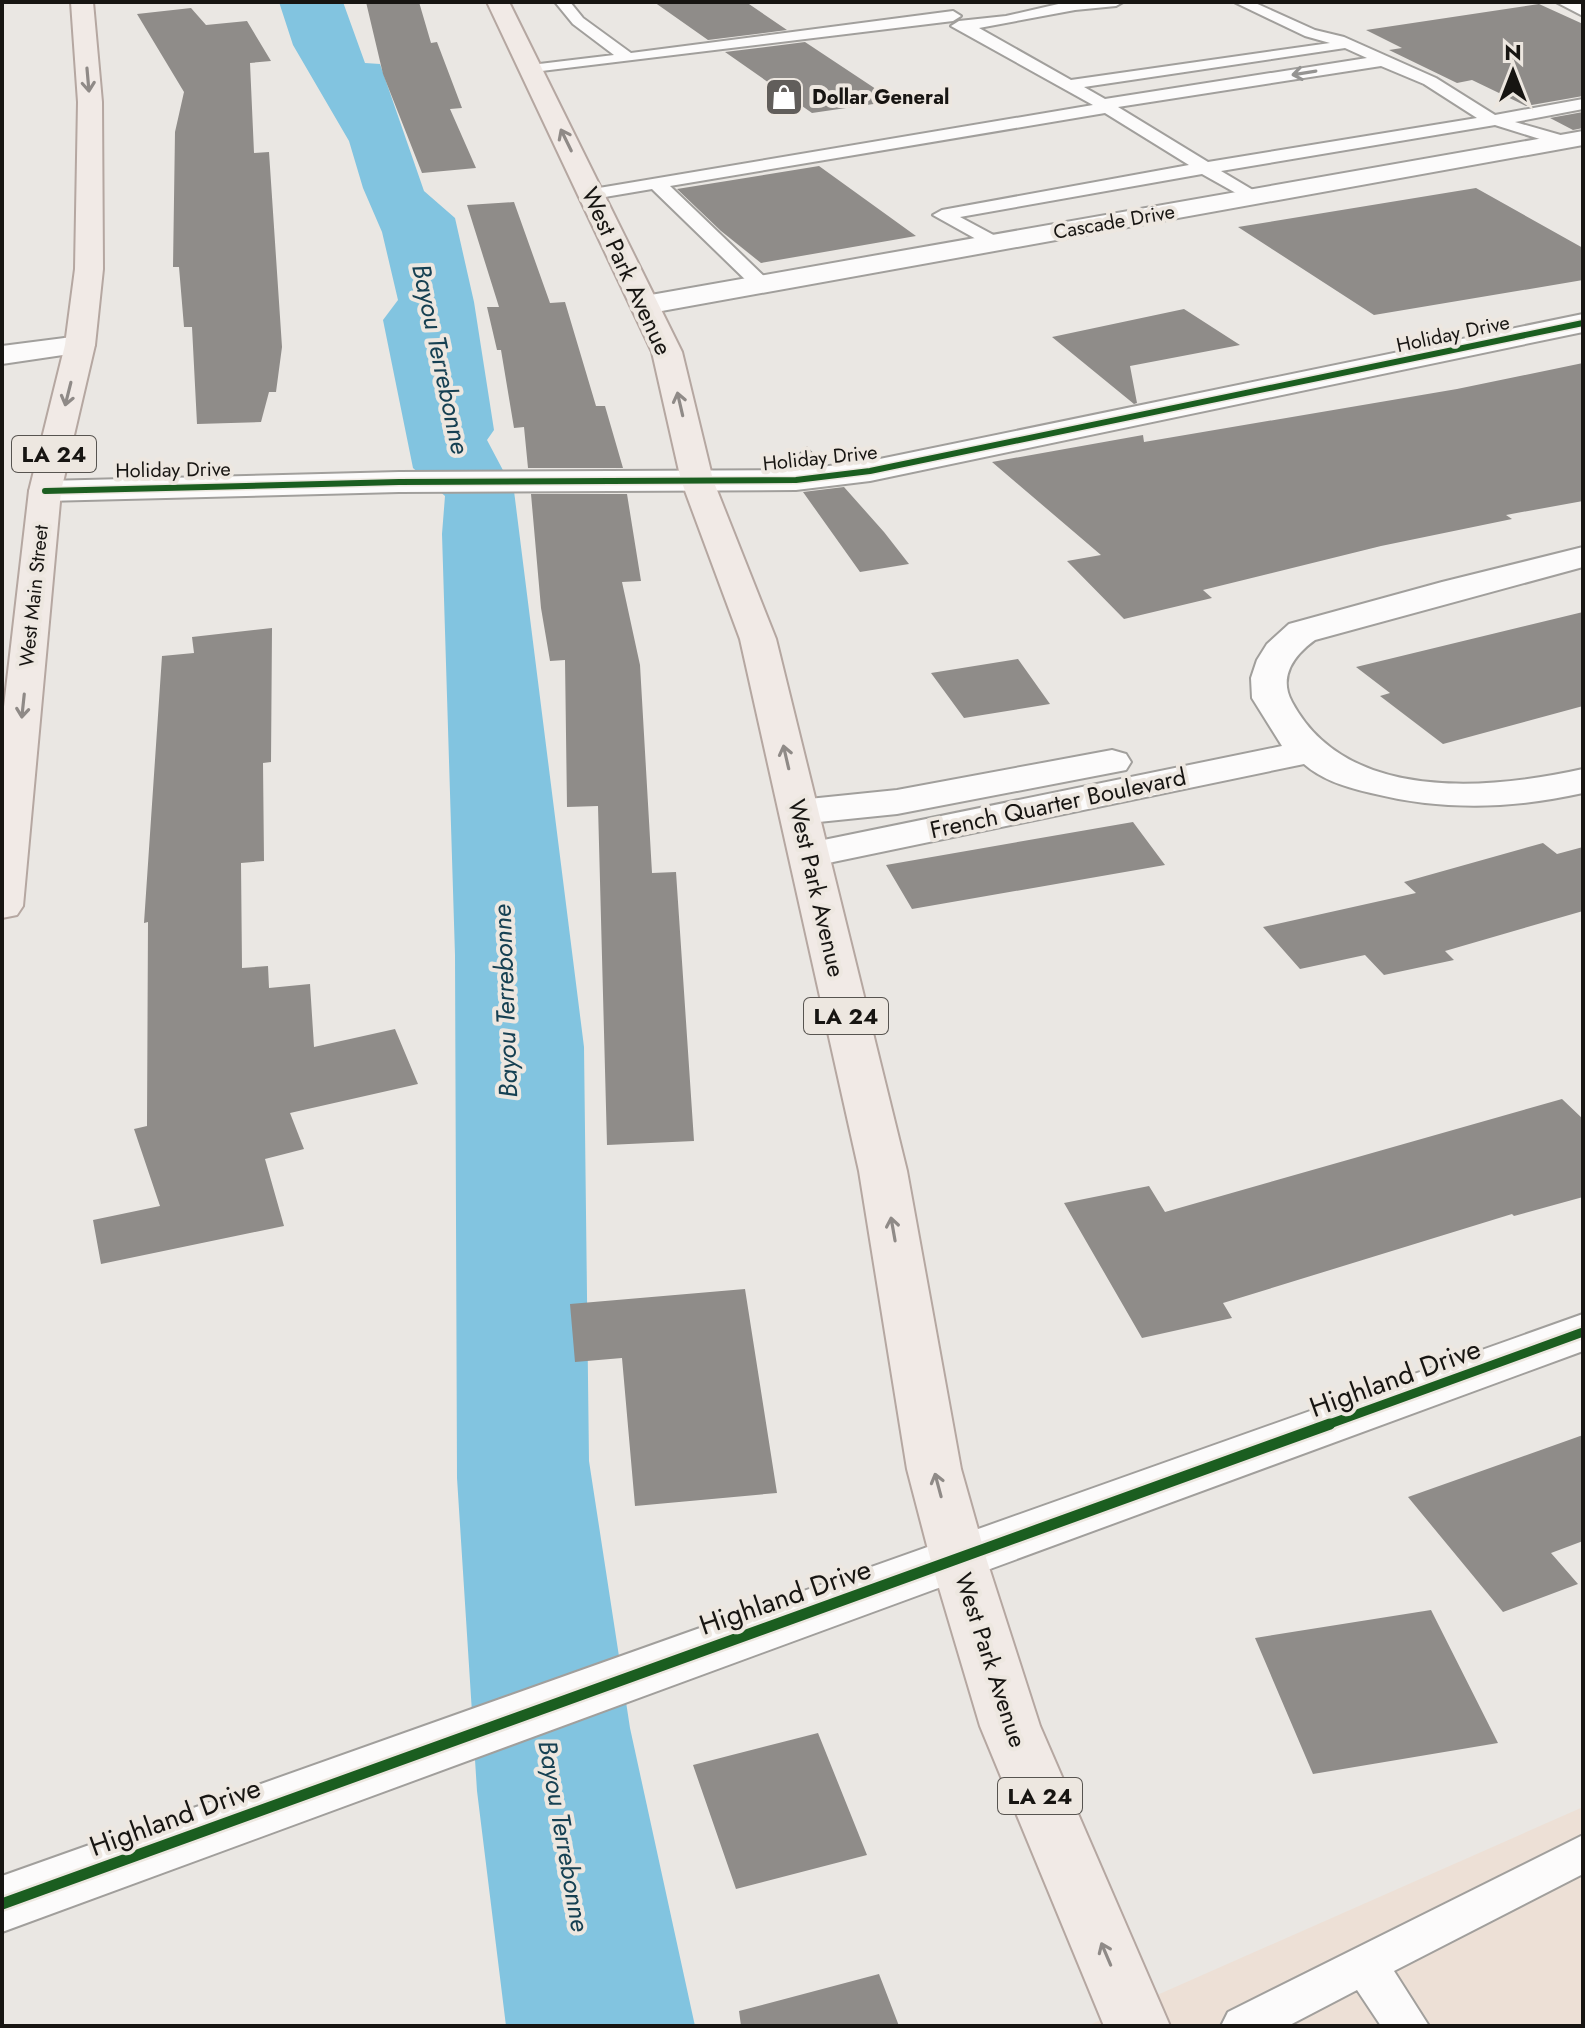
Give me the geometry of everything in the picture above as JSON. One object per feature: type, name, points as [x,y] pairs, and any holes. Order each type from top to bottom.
[{"type":"main road","name":"West Main Street","points":[[2,906],[45,491],[80,345],[89,269],[90,102],[82,2]]},
{"type":"main road","name":"West Park Avenue","points":[[498,2],[667,352],[697,480],[758,639],[883,1171],[934,1469],[959,1561],[1010,1726],[1137,2026]]},
{"type":"street","name":"Cascade Drive","points":[[645,305],[1574,140]]},
{"type":"street","name":"Holiday Drive","points":[[45,491],[399,482],[796,480],[870,471],[1583,323]]},
{"type":"street","points":[[2,355],[80,345]]},
{"type":"street","points":[[1583,557],[1302,632],[1283,645],[1271,667],[1268,689],[1277,714],[1298,740],[1369,780],[1408,790],[1453,796],[1526,793],[1583,781]]},
{"type":"street","name":"French Quarter Boulevard","points":[[799,812],[897,802],[1298,740]]},
{"type":"street","name":"French Quarter Boulevard","points":[[809,855],[1298,740]]},
{"type":"street","name":"Highland Drive","points":[[2,1904],[682,1655],[959,1561],[1583,1332]]},
{"type":"lane","points":[[562,2],[578,21],[628,58]]},
{"type":"lane","points":[[1001,9],[1116,2]]},
{"type":"lane","points":[[1241,2],[1430,81],[1492,121],[1574,140]]},
{"type":"lane","points":[[1563,2],[1583,11]]},
{"type":"lane","points":[[531,70],[902,22],[1006,21],[1070,7]]},
{"type":"lane","points":[[958,21],[1105,106],[1252,197]]},
{"type":"lane","points":[[1068,85],[1349,45]]},
{"type":"lane","points":[[593,194],[1381,61]]},
{"type":"lane","points":[[994,243],[942,215],[1583,104]]},
{"type":"lane","points":[[656,183],[761,284]]},
{"type":"lane","points":[[1244,2026],[1583,1853]]},
{"type":"lane","points":[[1364,1963],[1406,2026]]},
{"type":"shaded area","points":[[1583,1807],[1583,2026],[1087,2026]]},
{"type":"water","name":"Bayou Terrebonne","points":[[279,2],[343,2],[365,63],[380,64],[424,191],[455,218],[474,302],[494,430],[487,440],[514,491],[584,1047],[589,1461],[630,1728],[695,2026],[506,2026],[477,1791],[457,1478],[455,955],[442,534],[445,496],[413,468],[383,320],[398,300],[382,232],[363,188],[349,141],[293,45]]},
{"type":"building","points":[[366,2],[419,2],[431,43],[437,42],[462,108],[450,109],[476,168],[422,173],[383,74]]},
{"type":"building","points":[[654,2],[746,2],[787,30],[708,40]]},
{"type":"building","points":[[1539,4],[1583,24],[1583,96],[1526,106],[1472,80],[1457,83],[1389,50],[1402,48],[1366,30]]},
{"type":"building","points":[[191,8],[206,25],[247,21],[271,61],[250,63],[254,153],[269,152],[282,347],[276,392],[269,392],[261,422],[197,424],[192,327],[184,327],[179,267],[173,267],[175,132],[184,92],[137,14]]},
{"type":"building","points":[[805,42],[894,101],[812,113],[725,52]]},
{"type":"building","points":[[1583,112],[1583,128],[1573,130],[1550,118]]},
{"type":"building","points":[[819,166],[916,236],[761,263],[721,231],[677,189]]},
{"type":"building","points":[[1476,188],[1583,248],[1583,280],[1374,315],[1238,227]]},
{"type":"building","points":[[514,202],[550,303],[565,302],[596,406],[605,406],[623,468],[528,468],[524,427],[514,428],[501,350],[497,350],[487,307],[499,307],[467,205]]},
{"type":"building","points":[[1184,309],[1240,345],[1130,366],[1137,403],[1134,404],[1052,337]]},
{"type":"building","points":[[1583,363],[1583,501],[1506,515],[1512,519],[1381,546],[1203,590],[1212,598],[1124,619],[1067,561],[1101,555],[992,462],[1143,435],[1144,442],[1457,389]]},
{"type":"building","points":[[807,446],[823,464],[784,467],[784,466]]},
{"type":"building","points":[[844,487],[909,564],[860,572],[803,492]]},
{"type":"building","points":[[531,494],[627,494],[641,581],[622,582],[640,665],[652,873],[676,872],[694,1141],[607,1145],[598,806],[567,807],[565,660],[550,661],[541,608]]},
{"type":"building","points":[[1583,612],[1583,706],[1443,744],[1380,696],[1390,693],[1356,667]]},
{"type":"building","points":[[272,628],[271,762],[263,763],[264,861],[241,863],[242,968],[268,966],[269,988],[310,984],[314,1047],[395,1029],[418,1084],[290,1113],[304,1149],[265,1159],[284,1226],[101,1264],[93,1220],[160,1206],[134,1129],[147,1126],[148,922],[144,923],[162,656],[194,653],[192,637]]},
{"type":"building","points":[[1018,659],[1050,704],[964,718],[931,673]]},
{"type":"building","points":[[1133,822],[1165,865],[912,909],[886,865]]},
{"type":"building","points":[[1543,843],[1557,854],[1583,847],[1583,911],[1445,951],[1454,960],[1384,975],[1365,955],[1300,969],[1263,927],[1416,893],[1404,882]]},
{"type":"building","points":[[1562,1099],[1583,1119],[1583,1197],[1514,1216],[1512,1214],[1223,1303],[1232,1318],[1142,1338],[1064,1203],[1149,1186],[1165,1212]]},
{"type":"building","points":[[745,1289],[777,1493],[635,1506],[622,1358],[575,1362],[570,1304]]},
{"type":"building","points":[[1583,1435],[1583,1541],[1551,1553],[1578,1584],[1503,1612],[1408,1497]]},
{"type":"building","points":[[1431,1610],[1498,1743],[1313,1774],[1255,1638]]},
{"type":"building","points":[[818,1733],[867,1855],[736,1889],[693,1765]]},
{"type":"building","points":[[879,1974],[899,2026],[741,2026],[739,2011]]},
{"type":"cycle path","points":[[45,491],[399,482],[796,480],[870,471],[1583,323]]},
{"type":"cycle path","points":[[2,1904],[1583,1332]]},
{"type":"place","name":"Dollar General","points":[[784,97]]}]
